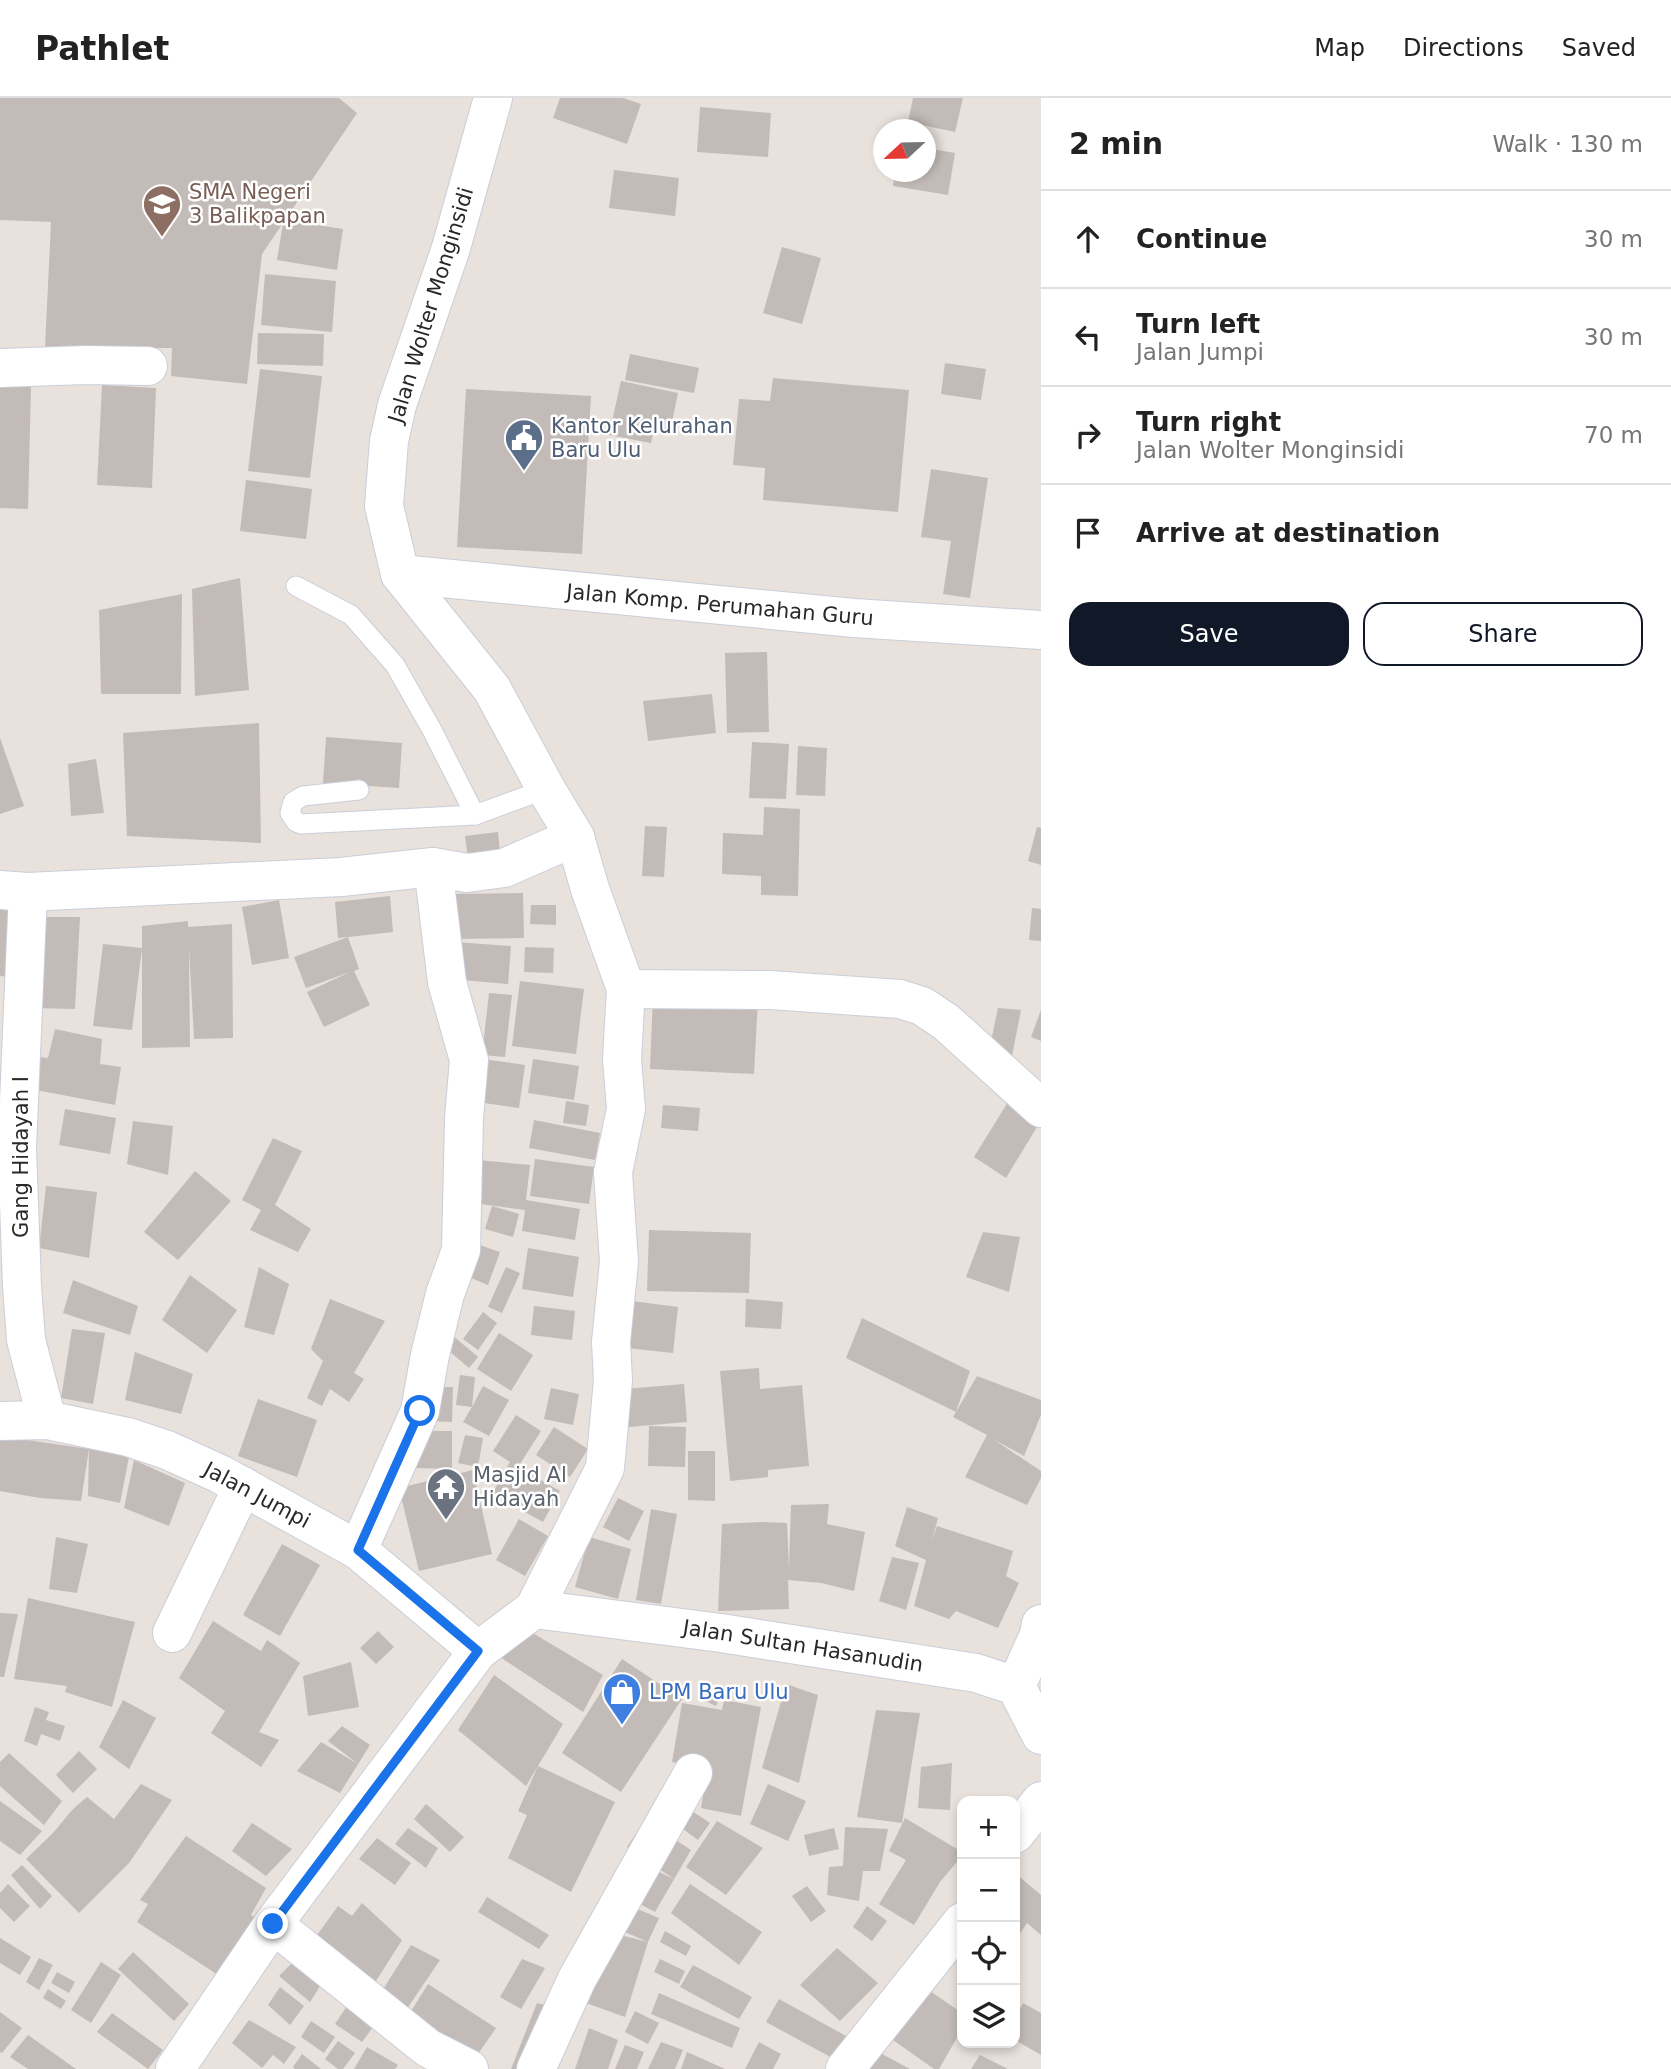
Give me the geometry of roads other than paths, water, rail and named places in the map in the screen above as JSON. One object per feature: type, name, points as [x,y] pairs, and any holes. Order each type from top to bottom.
[{"type":"street","name":"Jalan Wolter Monginsidi","points":[[175,2069],[269,1930],[478,1651],[534,1609],[605,1468],[613,1380],[611,1342],[619,1262],[613,1172],[626,1109],[622,1059],[626,989],[590,889],[575,836],[546,789],[492,689],[400,574],[384,506],[389,441],[397,405],[451,248],[493,98]]},
{"type":"street","points":[[0,368],[148,366]]},
{"type":"street","name":"Jalan Komp. Perumahan Guru","points":[[400,574],[854,618],[1041,630]]},
{"type":"street","points":[[14,891],[341,877],[433,867],[467,873],[504,869],[575,836]]},
{"type":"street","points":[[358,1550],[420,1411],[445,1294],[460,1250],[465,1161],[464,1118],[469,1060],[447,982],[433,867]]},
{"type":"street","name":"Gang Hidayah I","points":[[14,891],[17,1148],[22,1286],[26,1340],[47,1420]]},
{"type":"street","points":[[626,989],[770,990],[900,999],[922,1006],[946,1022],[1041,1108]]},
{"type":"street","name":"Jalan Jumpi","points":[[0,1421],[47,1420],[128,1437],[167,1450],[243,1486],[358,1550],[478,1651]]},
{"type":"street","points":[[172,1633],[243,1486]]},
{"type":"street","name":"Jalan Sultan Hasanudin","points":[[534,1609],[721,1633],[976,1673],[1016,1686]]},
{"type":"street","points":[[1041,1624],[1039,1635],[1016,1686],[1041,1735]]},
{"type":"street","points":[[536,2069],[578,1979],[693,1773]]},
{"type":"street","points":[[1020,1828],[1041,1801]]},
{"type":"street","points":[[845,2069],[957,1928]]},
{"type":"street","points":[[269,1930],[428,2048],[469,2069]]},
{"type":"lane","points":[[296,586],[351,615],[395,665],[475,815]]},
{"type":"lane","points":[[359,790],[303,796],[293,802],[290,813],[296,822],[301,824],[475,815],[546,789]]},
{"type":"place","name":"SMA Negeri 3 Balikpapan","points":[[162,238]]},
{"type":"place","name":"Kantor Kelurahan Baru Ulu","points":[[524,472]]},
{"type":"place","name":"Masjid Al Hidayah","points":[[446,1521]]},
{"type":"place","name":"LPM Baru Ulu","points":[[622,1726]]}]
